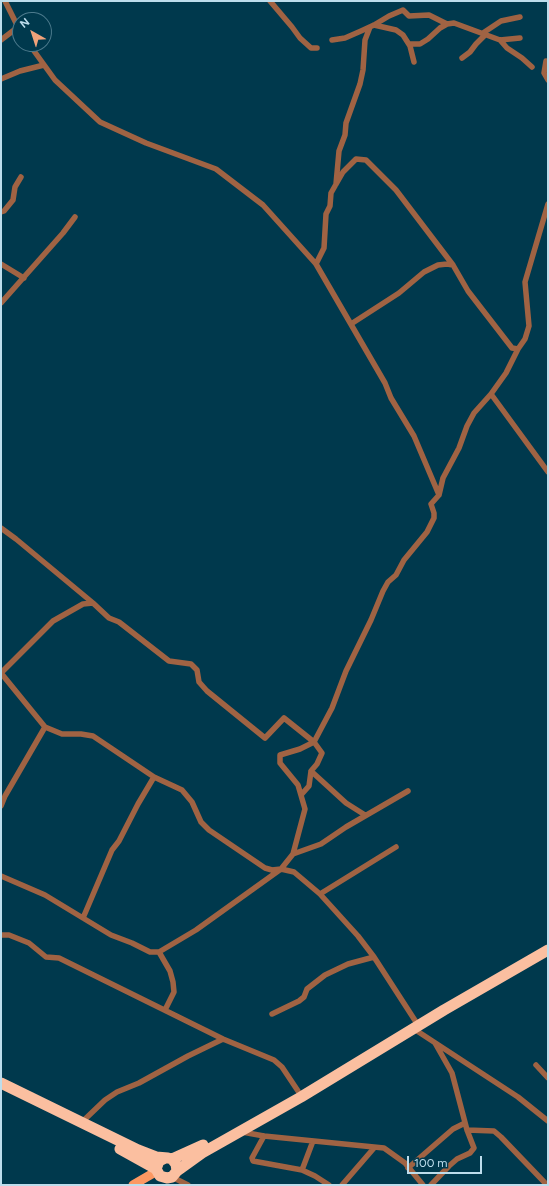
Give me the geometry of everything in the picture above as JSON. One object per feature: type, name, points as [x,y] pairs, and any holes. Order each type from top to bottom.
[{"type":"highway","points":[[165,1173],[318,1087],[432,1014],[444,1010],[548,950]]},
{"type":"highway","points":[[165,1173],[160,1161],[200,1147],[298,1091],[369,1048],[415,1025]]},
{"type":"highway","points":[[1,1083],[138,1150],[156,1157],[168,1159],[176,1164],[165,1173]]},
{"type":"highway","points":[[1,1090],[82,1129],[165,1173]]},
{"type":"main road","points":[[133,1185],[165,1173]]},
{"type":"main road","points":[[144,1185],[165,1173]]},
{"type":"street","points":[[5,1],[12,15]]},
{"type":"street","points":[[270,1],[300,38],[311,48],[317,48]]},
{"type":"street","points":[[332,40],[345,38],[403,10],[409,16],[429,15],[447,24]]},
{"type":"street","points":[[462,58],[470,52],[484,36],[483,33],[501,21],[520,17]]},
{"type":"street","points":[[409,44],[420,44],[440,28],[447,24],[454,23],[500,40],[507,48],[532,66]]},
{"type":"street","points":[[372,26],[396,30],[404,35],[409,44],[414,62]]},
{"type":"street","points":[[336,184],[339,151],[345,135],[346,123],[360,84],[363,70],[365,40],[372,26]]},
{"type":"street","points":[[1,40],[12,33]]},
{"type":"street","points":[[500,40],[520,38]]},
{"type":"street","points":[[35,52],[55,80],[100,122],[146,143],[216,168],[263,205],[316,264],[414,436],[439,495]]},
{"type":"street","points":[[546,61],[544,73],[548,80]]},
{"type":"street","points":[[1,79],[20,71],[44,65]]},
{"type":"street","points":[[316,264],[324,248],[326,214],[330,206],[331,193],[344,172],[356,159],[366,160],[401,195],[498,331],[512,348],[518,348]]},
{"type":"street","points":[[1,212],[4,211],[13,200],[15,187],[20,177]]},
{"type":"street","points":[[1,876],[45,895],[111,935],[150,952],[159,952],[196,930],[281,869],[293,854],[305,810],[298,785],[280,763],[280,756],[314,742],[332,708],[346,671],[371,620],[383,591],[388,582],[396,575],[404,560],[427,532],[434,518],[431,504],[439,495],[443,478],[459,448],[474,412],[491,394],[506,373],[518,348],[525,339],[529,326],[526,282],[548,204]]},
{"type":"street","points":[[1,303],[63,234],[75,217]]},
{"type":"street","points":[[1,264],[24,278]]},
{"type":"street","points":[[351,324],[399,293],[424,272],[438,265],[447,264],[453,266]]},
{"type":"street","points":[[491,394],[548,472]]},
{"type":"street","points":[[1,528],[93,603],[109,618],[119,622],[169,662],[191,664],[197,670],[199,682],[207,691],[265,738],[284,718],[314,742],[322,753],[317,764],[311,771],[309,786],[301,795]]},
{"type":"street","points":[[93,603],[83,604],[53,621],[1,673],[45,727],[62,734],[81,734],[93,736],[154,777],[182,790],[192,802],[201,822],[209,830],[265,868],[294,872],[320,894],[358,936],[374,957],[415,1025],[435,1043],[518,1097],[548,1121]]},
{"type":"street","points":[[1,806],[5,796],[45,727]]},
{"type":"street","points":[[311,771],[346,803],[365,815]]},
{"type":"street","points":[[83,918],[112,850],[119,841],[154,777]]},
{"type":"street","points":[[293,854],[321,844],[365,815],[408,791]]},
{"type":"street","points":[[320,894],[396,847]]},
{"type":"street","points":[[1,935],[9,935],[29,943],[46,958],[59,958],[224,1039],[274,1060],[282,1067],[298,1091]]},
{"type":"street","points":[[159,952],[170,971],[174,982],[174,992],[165,1010]]},
{"type":"street","points":[[272,1014],[299,1001],[304,997],[307,989],[325,975],[348,964],[374,957]]},
{"type":"street","points":[[82,1122],[117,1092],[140,1083],[188,1056],[224,1039]]},
{"type":"street","points":[[430,1185],[457,1159],[470,1153],[474,1148],[467,1130],[452,1074],[435,1043]]},
{"type":"street","points":[[536,1065],[548,1078]]},
{"type":"street","points":[[408,1168],[453,1129],[465,1123]]},
{"type":"street","points":[[467,1130],[494,1131],[547,1185]]},
{"type":"street","points":[[240,1132],[264,1136],[384,1148],[405,1163],[423,1185]]},
{"type":"street","points":[[264,1136],[252,1158],[253,1161],[302,1170],[329,1185]]},
{"type":"street","points":[[302,1170],[313,1141]]},
{"type":"street","points":[[342,1185],[374,1148]]},
{"type":"street","points":[[165,1173],[188,1185]]}]
